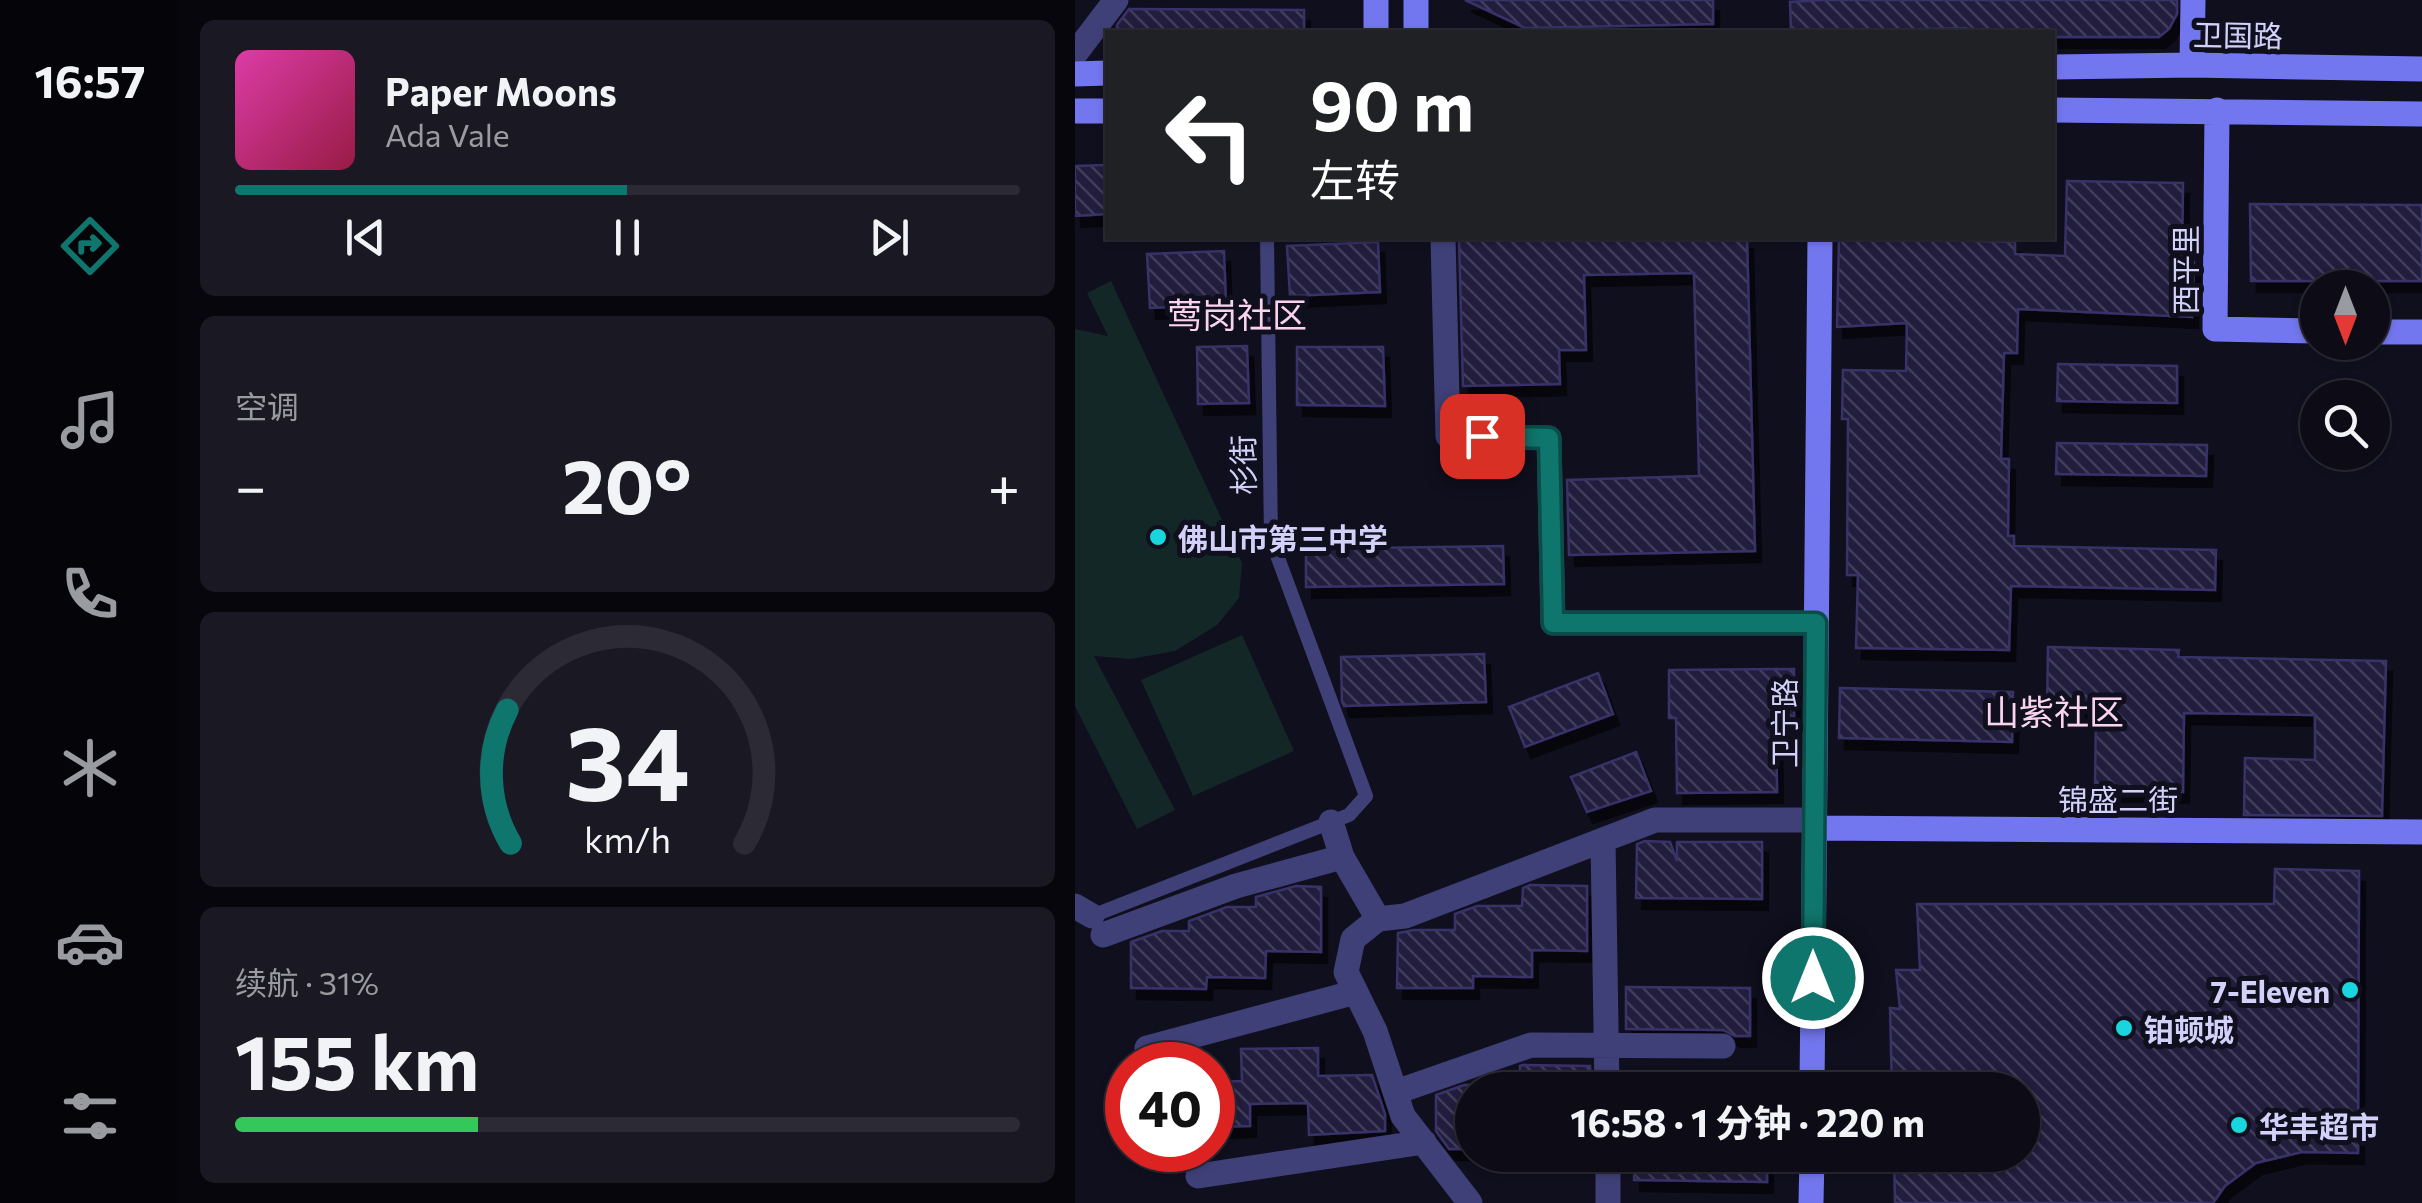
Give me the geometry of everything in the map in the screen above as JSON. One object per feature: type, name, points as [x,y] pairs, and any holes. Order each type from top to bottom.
[{"type":"street","points":[[1075,54],[1116,0]]},
{"type":"street","points":[[1375,30],[1376,0]]},
{"type":"street","points":[[1417,0],[1417,30]]},
{"type":"street","points":[[2192,65],[2193,0]]},
{"type":"street","name":"卫国路","points":[[2055,67],[2422,69]]},
{"type":"street","points":[[1075,74],[1105,73]]},
{"type":"street","points":[[2055,110],[2422,114]]},
{"type":"street","name":"西平里","points":[[2217,110],[2215,329],[2300,331]]},
{"type":"street","points":[[1075,111],[1105,111]]},
{"type":"street","points":[[1443,240],[1448,436],[1549,438],[1553,623],[1816,623]]},
{"type":"street","name":"卫宁路","points":[[1812,1072],[1820,240]]},
{"type":"street","points":[[2390,332],[2422,332]]},
{"type":"street","points":[[1470,1203],[1403,1116],[1375,1032],[1346,972],[1353,939],[1379,919],[1405,916],[1655,820],[1815,824]]},
{"type":"street","points":[[1331,822],[1342,857],[1379,919]]},
{"type":"street","name":"锦盛二街","points":[[1815,824],[2422,832]]},
{"type":"street","points":[[1603,841],[1607,1072]]},
{"type":"street","points":[[1090,919],[1342,857]]},
{"type":"street","points":[[1169,1042],[1356,992]]},
{"type":"street","points":[[1395,1092],[1531,1046],[1723,1046]]},
{"type":"street","points":[[1198,1176],[1424,1142]]},
{"type":"street","points":[[1607,1172],[1608,1203]]},
{"type":"street","points":[[1811,1203],[1812,1172]]},
{"type":"lane","name":"杉街","points":[[1267,240],[1271,540],[1366,796],[1349,814],[1331,822]]},
{"type":"lane","points":[[1090,919],[1331,822]]},
{"type":"green space","points":[[1111,281],[1242,563],[1239,598],[1217,625],[1175,651],[1131,659],[1094,656],[1175,810],[1137,829],[1075,706],[1075,329],[1108,336],[1087,293]]},
{"type":"green space","points":[[1242,635],[1294,751],[1193,796],[1141,680]]},
{"type":"building","points":[[1465,0],[1713,0],[1713,24],[1525,28]]},
{"type":"building","points":[[2177,0],[2177,14],[2159,37],[2055,37],[2055,30],[1966,28],[1791,30],[1790,2]]},
{"type":"building","points":[[1129,9],[1304,10],[1304,30],[1117,30]]},
{"type":"building","points":[[1105,165],[1105,214],[1075,216],[1075,166]]},
{"type":"building","points":[[2067,181],[2183,183],[2182,261],[2194,262],[2192,317],[2018,309],[2017,353],[2004,353],[2001,459],[2009,459],[2008,536],[2014,536],[2014,546],[2216,550],[2215,590],[2011,586],[2009,650],[1856,648],[1858,575],[1847,575],[1848,419],[1842,419],[1843,370],[1906,371],[1907,323],[1837,327],[1839,240],[2015,242],[2015,254],[2065,256]]},
{"type":"building","points":[[2250,204],[2422,205],[2422,281],[2390,281],[2390,270],[2300,270],[2300,281],[2251,281]]},
{"type":"building","points":[[1459,240],[1747,240],[1755,551],[1569,555],[1567,480],[1699,476],[1694,273],[1584,275],[1586,350],[1559,350],[1560,384],[1463,386]]},
{"type":"building","points":[[1378,242],[1380,292],[1290,296],[1287,246]]},
{"type":"building","points":[[1224,251],[1226,305],[1150,308],[1147,254]]},
{"type":"building","points":[[1247,346],[1249,403],[1198,404],[1197,347]]},
{"type":"building","points":[[1297,347],[1383,347],[1385,406],[1297,405]]},
{"type":"building","points":[[2058,364],[2177,366],[2177,403],[2057,401]]},
{"type":"building","points":[[2057,443],[2207,445],[2206,476],[2056,474]]},
{"type":"building","points":[[1503,546],[1504,584],[1306,587],[1306,549]]},
{"type":"building","points":[[2048,647],[2179,650],[2178,657],[2386,661],[2382,816],[2244,815],[2245,758],[2315,760],[2315,715],[2184,713],[2183,792],[2095,790],[2096,709],[2047,708]]},
{"type":"building","points":[[1484,654],[1486,702],[1344,706],[1342,702],[1341,657]]},
{"type":"building","points":[[1794,669],[1794,717],[1776,717],[1777,792],[1677,793],[1676,718],[1669,718],[1669,670]]},
{"type":"building","points":[[1598,673],[1613,714],[1525,747],[1509,707]]},
{"type":"building","points":[[1840,688],[2013,692],[2012,742],[1839,738]]},
{"type":"building","points":[[1636,752],[1651,791],[1587,812],[1571,777]]},
{"type":"building","points":[[1670,842],[1677,861],[1677,842],[1762,842],[1762,899],[1636,898],[1637,844]]},
{"type":"building","name":"铂顿城","points":[[2275,869],[2359,871],[2358,1153],[2302,1152],[2256,1163],[2225,1186],[2213,1203],[1895,1203],[1894,1172],[2040,1172],[2040,1072],[1892,1072],[1890,1008],[1900,1009],[1896,970],[1920,970],[1917,904],[2274,904]]},
{"type":"building","points":[[1296,886],[1321,887],[1321,952],[1266,951],[1265,978],[1207,977],[1206,989],[1131,988],[1131,942],[1162,931],[1189,931],[1189,921],[1227,907],[1256,907],[1256,897]]},
{"type":"building","points":[[1587,886],[1587,951],[1532,950],[1532,977],[1473,976],[1473,988],[1397,988],[1398,933],[1455,930],[1455,914],[1477,906],[1522,906],[1523,888]]},
{"type":"building","points":[[1626,987],[1750,988],[1750,1036],[1735,1036],[1723,1030],[1626,1029]]},
{"type":"building","points":[[1318,1048],[1318,1076],[1372,1075],[1385,1114],[1385,1131],[1309,1135],[1308,1103],[1250,1104],[1250,1126],[1235,1126],[1235,1081],[1242,1081],[1241,1049]]},
{"type":"building","points":[[1520,1066],[1590,1066],[1590,1072],[1520,1072]]},
{"type":"building","points":[[1455,1088],[1455,1149],[1449,1149],[1436,1131],[1436,1095]]},
{"type":"building","points":[[1634,1172],[1767,1172],[1767,1182],[1634,1180]]},
{"type":"place","name":"佛山市第三中学","points":[[1158,537]]},
{"type":"place","name":"7-Eleven","points":[[2350,990]]},
{"type":"place","name":"铂顿城","points":[[2124,1028]]},
{"type":"place","name":"华丰超市","points":[[2239,1125]]},
{"type":"district","name":"莺岗社区","points":[[1237,313]]},
{"type":"district","name":"山紫社区","points":[[2054,710]]},
{"type":"route","points":[[1482,436],[1549,438],[1553,623],[1816,623],[1813,978]]}]
